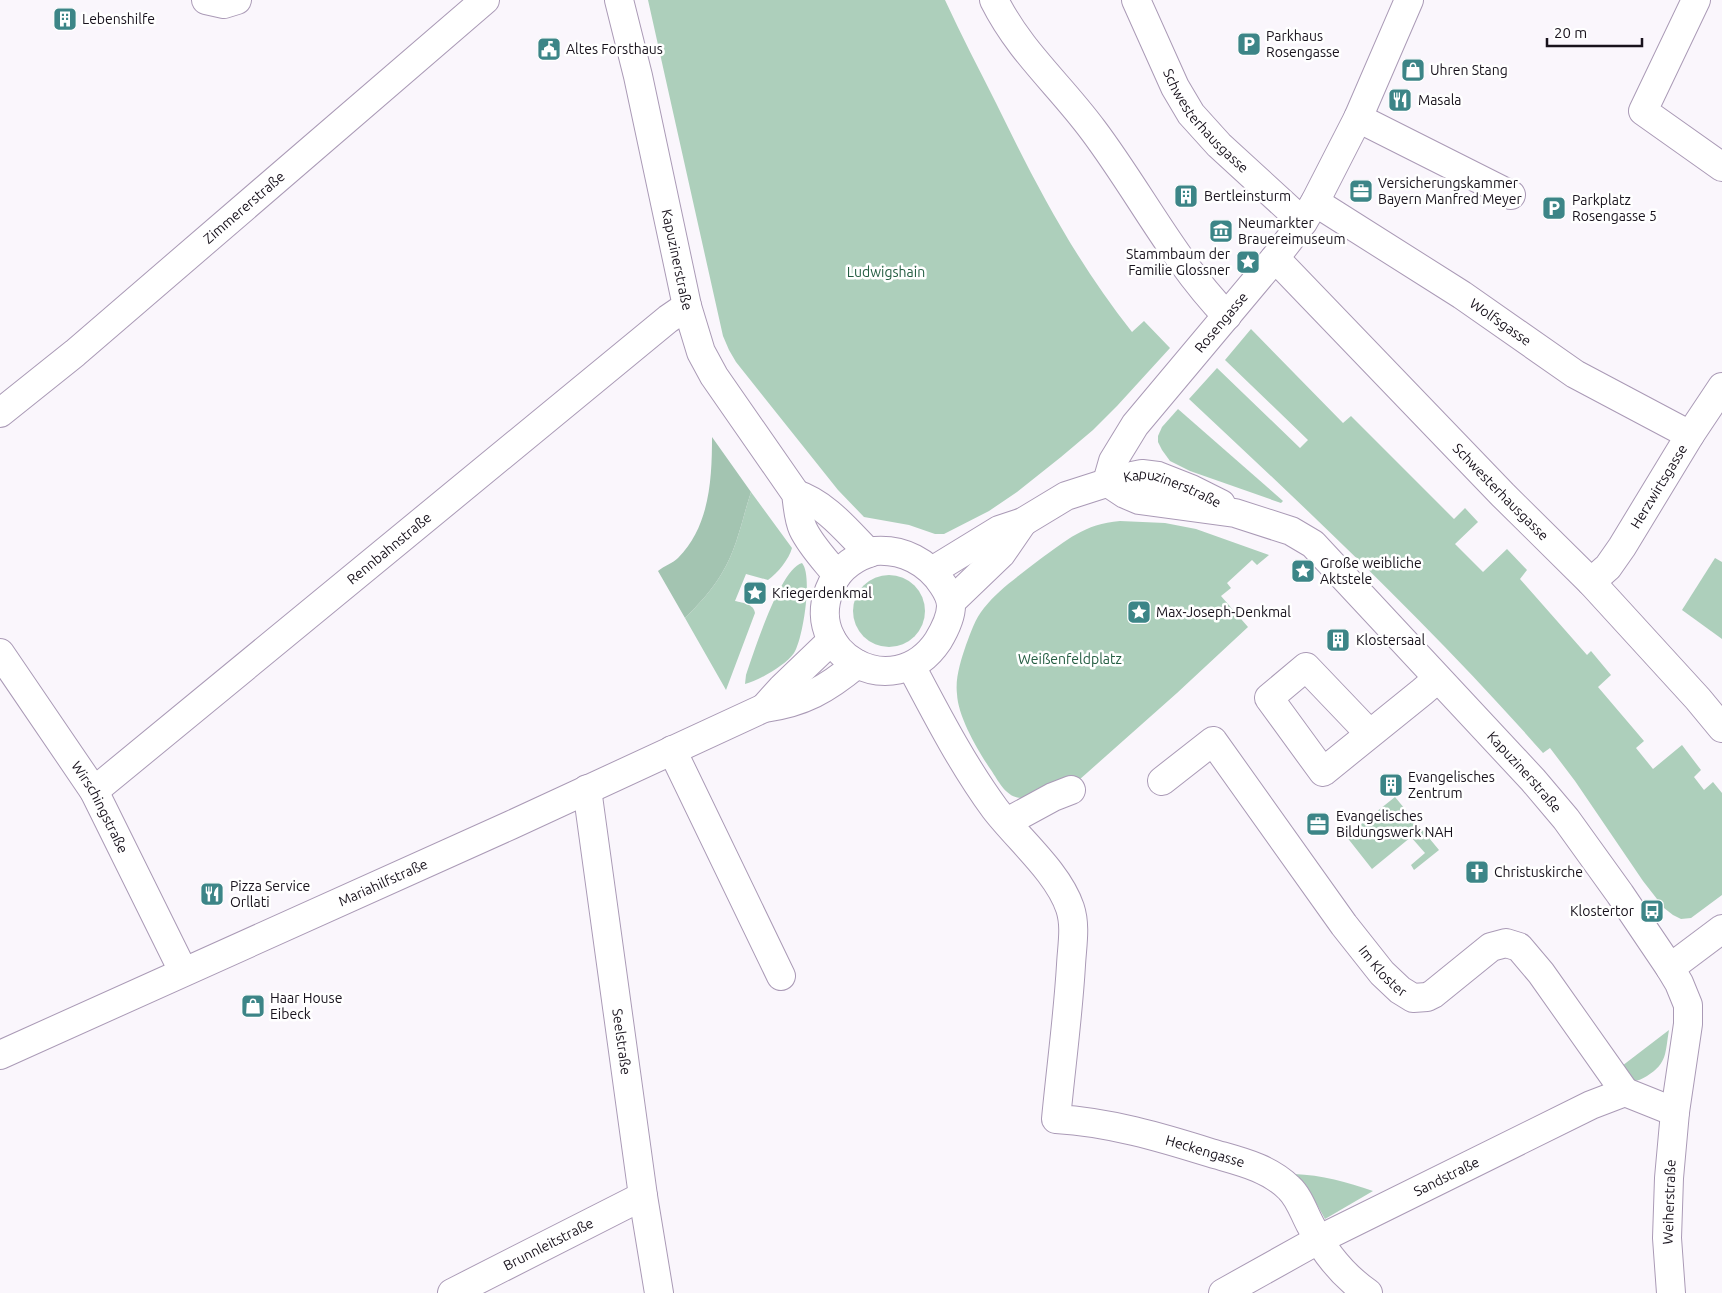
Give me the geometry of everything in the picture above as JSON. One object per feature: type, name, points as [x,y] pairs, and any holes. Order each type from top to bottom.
[{"type":"street","points":[[206,0],[224,4],[237,0]]},
{"type":"street","name":"Zimmererstraße","points":[[0,413],[82,347],[485,0]]},
{"type":"street","name":"Kapuzinerstraße","points":[[619,0],[638,76],[687,306],[701,352],[714,376],[796,494],[803,528],[837,575]]},
{"type":"street","points":[[994,0],[1002,17],[1022,46],[1039,68],[1063,92],[1093,130],[1184,265],[1227,316]]},
{"type":"street","name":"Schwesterhausgasse","points":[[1136,0],[1175,87],[1191,114],[1214,139],[1309,212]]},
{"type":"street","name":"Rosengasse","points":[[1107,482],[1113,461],[1135,424],[1275,258],[1309,212],[1358,118],[1409,0]]},
{"type":"street","points":[[1696,0],[1643,111],[1722,167]]},
{"type":"street","points":[[1358,118],[1511,195]]},
{"type":"street","name":"Wolfsgasse","points":[[1309,212],[1462,295],[1575,374],[1690,435]]},
{"type":"street","name":"Schwesterhausgasse","points":[[1275,258],[1590,582],[1698,698],[1722,728]]},
{"type":"street","name":"Rennbahnstraße","points":[[94,791],[668,319],[687,306]]},
{"type":"street","name":"Herzwirtsgasse","points":[[1590,582],[1608,567],[1622,547],[1690,435],[1722,387]]},
{"type":"street","name":"Kapuzinerstraße","points":[[932,571],[999,530],[1023,522],[1066,496],[1107,482],[1125,494],[1139,500],[1235,513],[1298,533],[1320,551],[1557,807],[1594,857],[1670,968],[1684,994],[1689,1013],[1676,1112]]},
{"type":"street","name":"Kapuzinerstraße","points":[[796,494],[811,500],[825,510],[869,553]]},
{"type":"street","name":"Kapuzinerstraße","points":[[950,602],[1001,554],[1023,522]]},
{"type":"street","points":[[883,550],[897,552],[914,558],[932,571],[944,587],[950,602],[950,616],[941,637],[927,655],[911,666],[885,672],[867,669],[844,655],[832,640],[826,626],[824,608],[825,599],[837,575],[854,559],[883,550]]},
{"type":"street","name":"Mariahilfstraße","points":[[764,708],[832,640]]},
{"type":"street","name":"Wirschingstraße","points":[[0,653],[94,791],[183,971]]},
{"type":"street","name":"Mariahilfstraße","points":[[0,1054],[764,708],[795,702],[815,694],[833,684],[857,664]]},
{"type":"street","points":[[911,666],[968,769],[1007,822],[1053,797],[1071,790]]},
{"type":"street","points":[[1370,734],[1429,686]]},
{"type":"street","name":"Im Kloster","points":[[1162,781],[1213,741],[1344,925],[1366,954],[1400,990],[1413,998],[1426,997],[1490,947],[1506,943],[1519,947],[1541,973],[1625,1092]]},
{"type":"street","points":[[672,750],[781,976]]},
{"type":"street","name":"Seelstraße","points":[[587,789],[643,1196],[659,1293]]},
{"type":"street","name":"Heckengasse","points":[[1007,822],[1044,866],[1061,890],[1070,908],[1073,926],[1069,1002],[1056,1119],[1083,1121],[1155,1136],[1263,1169],[1291,1189],[1318,1240],[1334,1263],[1352,1282],[1368,1293]]},
{"type":"street","points":[[1670,968],[1722,929]]},
{"type":"street","points":[[1625,1092],[1676,1112]]},
{"type":"street","name":"Sandstraße","points":[[1224,1293],[1318,1240],[1591,1105],[1625,1092]]},
{"type":"street","name":"Weiherstraße","points":[[1671,1293],[1667,1212],[1676,1112]]},
{"type":"street","name":"Brunnleitstraße","points":[[452,1293],[643,1196]]},
{"type":"green space","name":"Ludwigshain","points":[[648,0],[945,0],[1011,133],[1074,250],[1111,305],[1132,332],[1144,321],[1170,348],[1093,430],[1017,492],[989,511],[944,534],[935,534],[909,525],[864,517],[838,490],[736,362],[723,336]]},
{"type":"green space","points":[[1251,329],[1343,423],[1351,416],[1454,519],[1465,508],[1478,522],[1455,544],[1483,572],[1507,549],[1527,570],[1520,579],[1587,655],[1591,651],[1611,675],[1598,687],[1644,741],[1636,748],[1653,769],[1682,745],[1701,770],[1694,777],[1704,790],[1713,782],[1722,793],[1722,895],[1691,918],[1681,919],[1664,908],[1550,748],[1543,753],[1415,616],[1326,528],[1189,399],[1217,368],[1300,448],[1308,440],[1225,360]]},
{"type":"green space","points":[[1178,409],[1283,501],[1281,503],[1190,471],[1170,461],[1158,442],[1158,436],[1162,427]]},
{"type":"green space","points":[[712,437],[751,492],[727,564],[710,591],[685,618],[658,571],[676,560],[689,545],[697,531],[703,516],[710,485]]},
{"type":"green space","points":[[751,492],[792,548],[783,566],[768,580],[746,574],[735,601],[750,606],[755,613],[726,690],[685,618],[710,591],[727,564]]},
{"type":"green space","name":"Weißenfeldplatz","points":[[1120,521],[1165,523],[1196,529],[1269,555],[1257,565],[1252,560],[1227,583],[1231,588],[1221,596],[1248,627],[1079,780],[1023,798],[1017,798],[1008,793],[1000,784],[980,753],[965,723],[958,703],[958,675],[962,657],[972,630],[978,617],[990,601],[1010,582],[1039,560],[1086,529]]},
{"type":"green space","points":[[1715,558],[1722,562],[1722,639],[1682,610]]},
{"type":"green space","points":[[802,563],[807,580],[806,607],[801,635],[794,653],[771,672],[745,684],[746,675],[755,649],[777,595],[785,580]]},
{"type":"green space","points":[[889,575],[903,578],[915,585],[922,597],[925,611],[922,625],[915,637],[903,644],[889,647],[875,644],[863,637],[856,625],[853,611],[856,597],[863,585],[875,578]]},
{"type":"green space","points":[[1395,797],[1439,850],[1414,870],[1411,865],[1425,853],[1411,837],[1372,869],[1346,836]]},
{"type":"green space","points":[[1669,1030],[1666,1051],[1662,1062],[1654,1071],[1642,1079],[1632,1081],[1618,1069]]},
{"type":"green space","points":[[1294,1174],[1334,1180],[1373,1191],[1325,1219],[1306,1185]]},
{"type":"place","name":"Lebenshilfe","points":[[65,19]]},
{"type":"place","name":"Parkhaus Rosengasse","points":[[1249,44]]},
{"type":"place","name":"Altes Forsthaus","points":[[549,49]]},
{"type":"place","name":"Uhren Stang","points":[[1413,70]]},
{"type":"place","name":"Masala","points":[[1400,100]]},
{"type":"place","name":"Versicherungskammer Bayern Manfred Meyer","points":[[1361,191]]},
{"type":"place","name":"Bertleinsturm","points":[[1186,196]]},
{"type":"place","name":"Parkplatz Rosengasse 5","points":[[1554,208]]},
{"type":"place","name":"Neumarkter Brauereimuseum","points":[[1221,231]]},
{"type":"place","name":"Stammbaum der Familie Glossner","points":[[1248,262]]},
{"type":"place","name":"Große weibliche Aktstele","points":[[1303,571]]},
{"type":"place","name":"Kriegerdenkmal","points":[[755,593]]},
{"type":"place","name":"Max-Joseph-Denkmal","points":[[1139,612]]},
{"type":"place","name":"Klostersaal","points":[[1338,640]]},
{"type":"place","name":"Evangelisches Zentrum","points":[[1391,785]]},
{"type":"place","name":"Evangelisches Bildungswerk NAH","points":[[1318,824]]},
{"type":"place","name":"Christuskirche","points":[[1477,872]]},
{"type":"place","name":"Pizza Service Orllati","points":[[212,894]]},
{"type":"place","name":"Klostertor","points":[[1652,911]]},
{"type":"place","name":"Haar House Eibeck","points":[[253,1006]]}]
